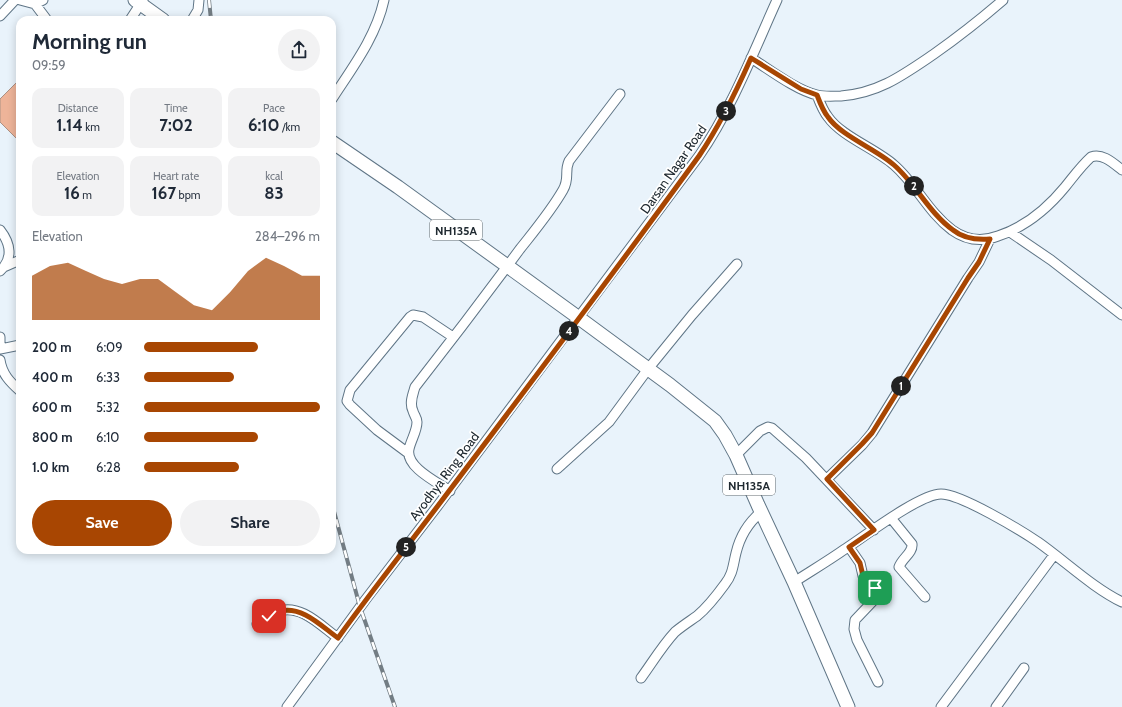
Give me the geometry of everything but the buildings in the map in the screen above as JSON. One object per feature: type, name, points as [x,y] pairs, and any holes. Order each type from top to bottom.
[{"type":"highway","points":[[140,1],[158,16]]},
{"type":"highway","name":"NH135A","points":[[336,145],[398,187],[579,318],[715,421],[736,455],[794,582],[848,707]]},
{"type":"street","points":[[0,16],[15,0]]},
{"type":"street","points":[[20,0],[39,2],[45,16]]},
{"type":"street","points":[[194,16],[198,10],[199,0]]},
{"type":"street","points":[[336,93],[365,48],[375,29],[384,0]]},
{"type":"street","name":"Darsan Nagar Road","points":[[579,318],[678,185],[715,132],[731,103],[778,0]]},
{"type":"street","points":[[751,58],[801,89],[817,95],[856,95],[898,78],[966,31],[1003,0]]},
{"type":"street","points":[[132,16],[140,1]]},
{"type":"street","points":[[408,453],[416,428],[416,419],[412,410],[411,402],[415,387],[507,267],[563,190],[568,178],[566,167],[569,161],[620,94]]},
{"type":"street","points":[[817,95],[828,118],[837,127],[893,164],[906,176],[929,207],[953,230],[967,238],[978,240],[990,239],[1010,232],[1028,222],[1049,204],[1091,157],[1096,155],[1104,156],[1122,170]]},
{"type":"street","points":[[0,230],[5,236],[10,253],[9,259],[2,269]]},
{"type":"street","points":[[1010,232],[1051,260],[1122,315]]},
{"type":"street","points":[[827,479],[872,433],[979,262],[990,239]]},
{"type":"street","points":[[2,269],[16,262]]},
{"type":"street","points":[[557,469],[608,422],[648,369],[736,264]]},
{"type":"street","points":[[450,491],[414,466],[408,453],[378,430],[347,401],[350,390],[413,314],[423,317],[453,337]]},
{"type":"street","name":"Ayodhya Ring Road","points":[[287,707],[366,599],[450,491],[579,318]]},
{"type":"street","points":[[0,337],[0,345]]},
{"type":"street","points":[[0,349],[16,346]]},
{"type":"street","points":[[0,360],[1,368],[5,375],[16,387]]},
{"type":"street","points":[[736,455],[760,431],[768,427],[772,428],[806,458],[874,530]]},
{"type":"street","points":[[794,582],[891,518],[934,494],[943,494],[954,496],[975,506],[1037,542],[1106,593],[1121,601]]},
{"type":"street","points":[[641,678],[672,636],[705,608],[725,585],[733,571],[736,554],[743,533],[748,525],[761,512]]},
{"type":"street","points":[[891,518],[912,544],[910,552],[900,563],[899,567],[925,597]]},
{"type":"street","points":[[849,547],[860,563],[863,576],[875,588],[876,592],[875,599],[855,620],[854,629],[878,682]]},
{"type":"street","points":[[941,707],[1054,554]]},
{"type":"street","points":[[257,624],[280,611],[290,610],[302,612],[338,638]]},
{"type":"street","points":[[996,707],[1024,668]]},
{"type":"railway","points":[[209,0],[211,16]]},
{"type":"railway","points":[[336,519],[360,607],[395,707]]},
{"type":"route","points":[[269,616],[280,611],[290,610],[302,612],[338,638],[699,156],[715,132],[731,103],[751,58],[801,89],[817,95],[828,118],[837,127],[893,164],[906,176],[929,207],[953,230],[967,238],[978,240],[990,239],[979,262],[872,433],[827,479],[874,530],[849,547],[860,563],[865,580],[875,588]]}]
